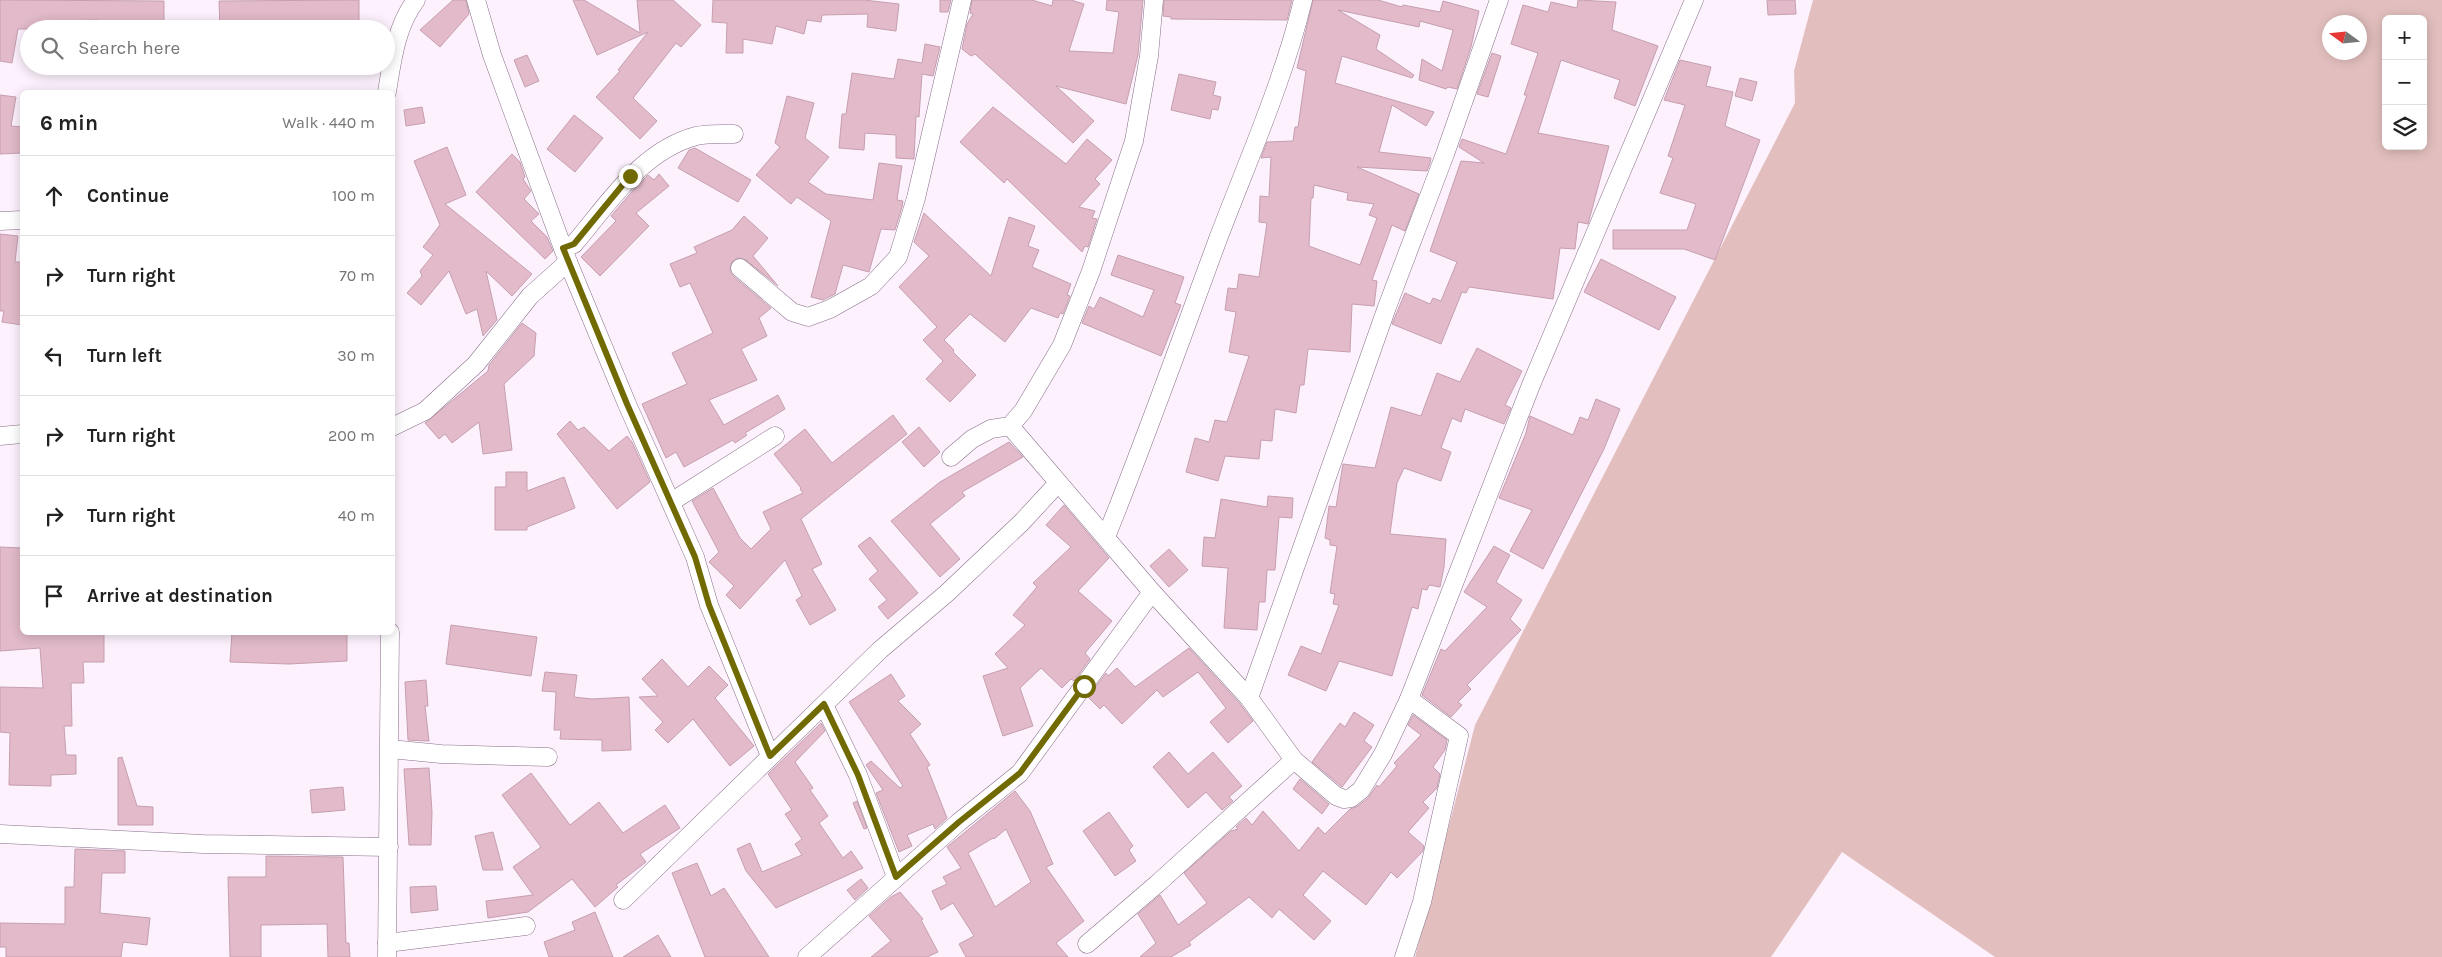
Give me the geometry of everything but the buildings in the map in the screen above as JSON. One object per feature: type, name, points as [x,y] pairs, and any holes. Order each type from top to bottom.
[{"type":"street","points":[[395,47],[410,8],[416,0]]},
{"type":"street","points":[[476,0],[495,63],[566,255],[627,404],[695,557],[709,605],[770,756]]},
{"type":"street","points":[[740,268],[792,312],[808,318],[830,310],[871,286],[898,257],[916,198],[962,0]]},
{"type":"street","points":[[951,457],[972,439],[991,429],[1010,426],[1023,411],[1062,345],[1091,271],[1134,141],[1149,56],[1154,0]]},
{"type":"street","points":[[1106,537],[1151,426],[1269,106],[1294,34],[1303,0]]},
{"type":"street","points":[[1249,698],[1387,307],[1445,154],[1500,0]]},
{"type":"street","points":[[1010,426],[1152,592],[1249,698],[1294,760],[1336,796],[1344,799],[1351,798],[1361,790],[1383,754],[1409,699],[1531,385],[1694,0]]},
{"type":"street","points":[[387,90],[390,75]]},
{"type":"street","points":[[395,426],[425,411],[476,364],[630,176],[681,141],[698,135],[734,134]]},
{"type":"street","points":[[0,221],[20,220]]},
{"type":"street","points":[[0,436],[20,434]]},
{"type":"street","points":[[671,502],[775,436]]},
{"type":"street","points":[[623,900],[880,650],[946,593],[1022,522],[1058,483]]},
{"type":"street","points":[[818,954],[896,877],[959,822],[1020,773],[1152,592]]},
{"type":"street","points":[[390,635],[387,950],[526,926]]},
{"type":"street","points":[[1404,957],[1422,902],[1459,736],[1409,699]]},
{"type":"street","points":[[824,704],[858,775],[896,877]]},
{"type":"street","points":[[390,749],[441,754],[548,757]]},
{"type":"street","points":[[1087,944],[1157,884],[1294,760]]},
{"type":"street","points":[[0,834],[203,844],[389,847]]},
{"type":"shaded area","points":[[1813,0],[2442,0],[2442,957],[1995,957],[1842,852],[1771,957],[1415,957],[1475,725],[1795,103],[1794,71]]},
{"type":"route","points":[[630,176],[574,244],[563,248],[627,404],[695,557],[709,605],[770,756],[824,704],[858,775],[896,877],[959,822],[1020,773],[1084,686]]}]
